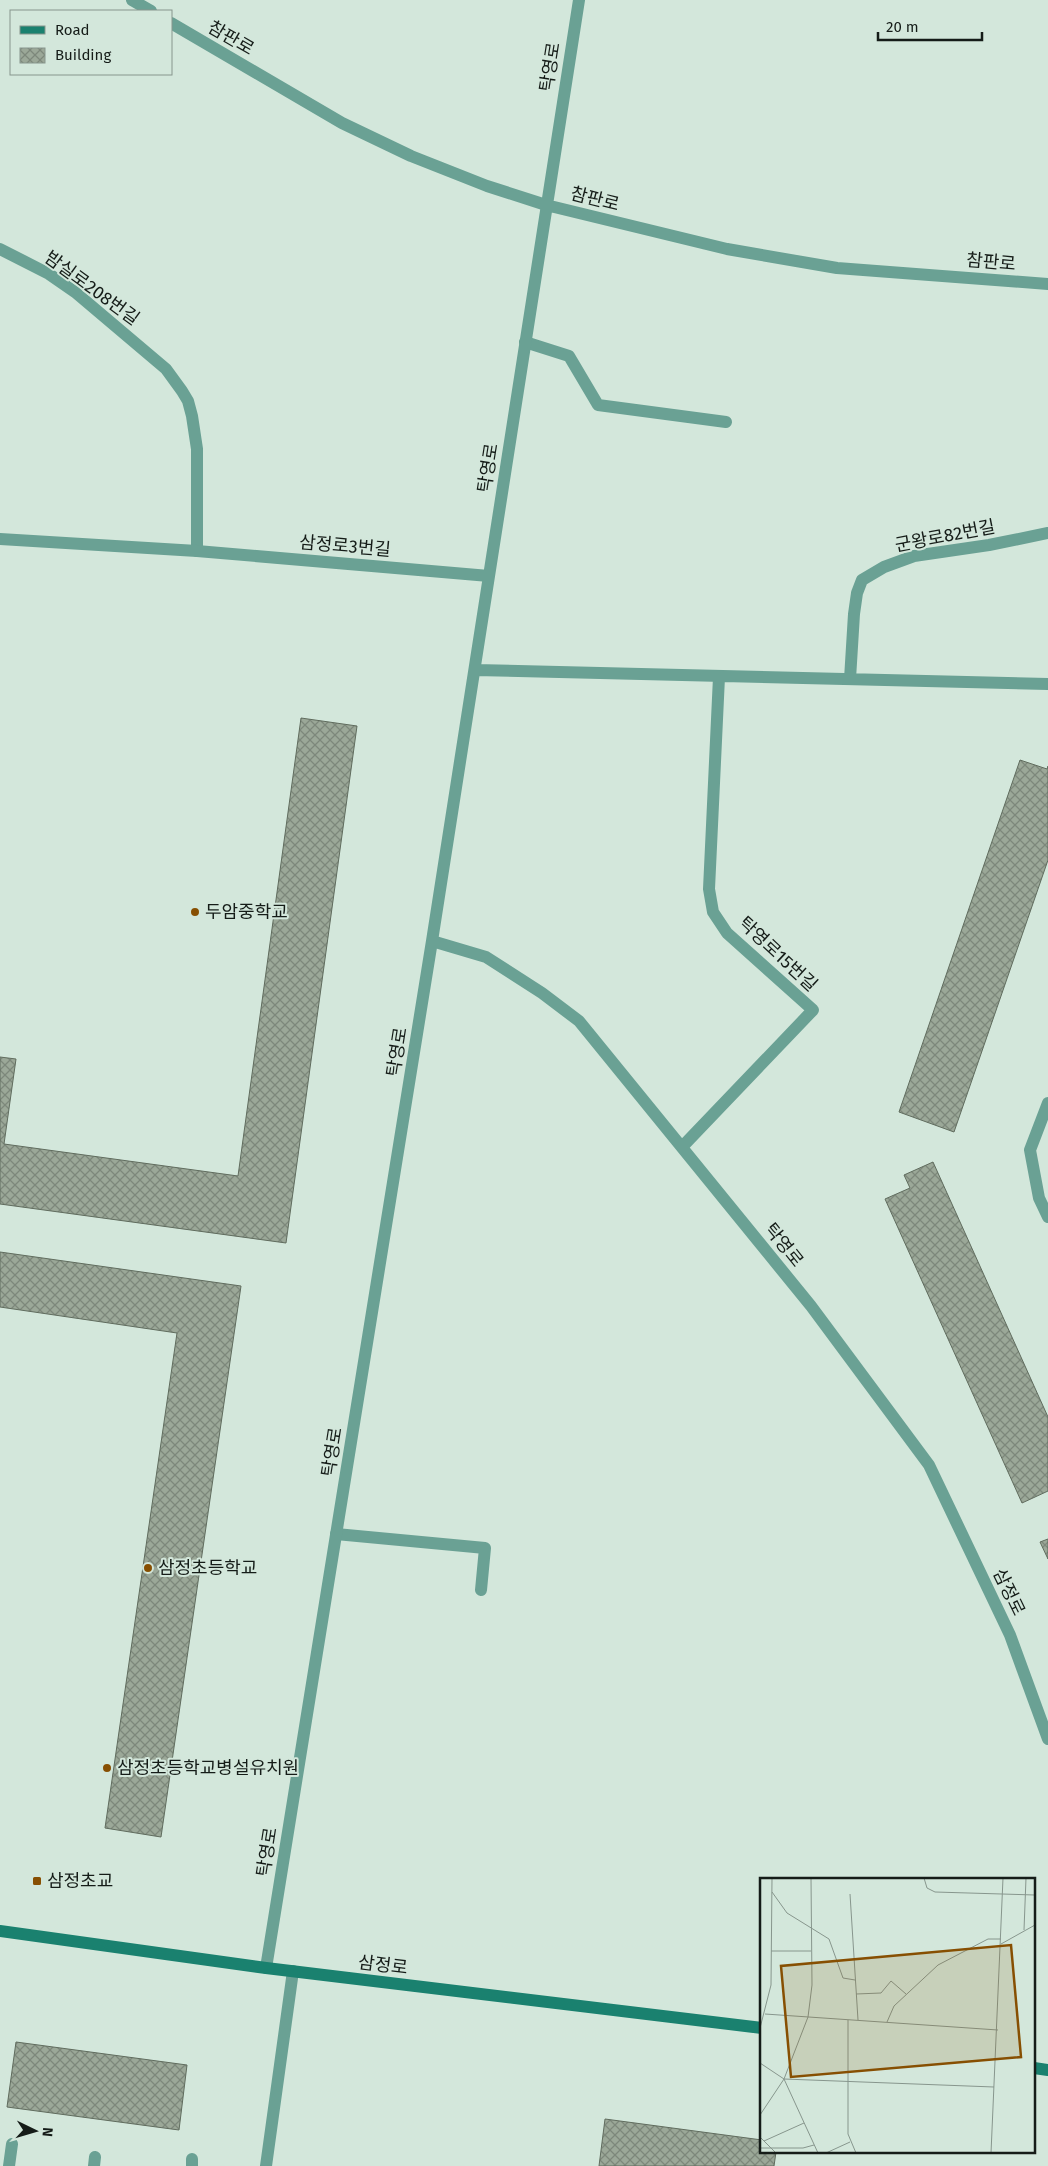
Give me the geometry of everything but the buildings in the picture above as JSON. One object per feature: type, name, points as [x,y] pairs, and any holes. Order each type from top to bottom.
[{"type":"street","points":[[132,0],[149,10]]},
{"type":"street","name":"탁영로","points":[[266,1968],[432,941],[579,0]]},
{"type":"street","name":"참판로","points":[[172,24],[342,123],[411,156],[453,173],[546,205],[727,249],[837,268],[1048,284]]},
{"type":"street","name":"밤실로208번길","points":[[0,249],[49,274],[75,292],[166,369],[188,401],[197,449],[198,551]]},
{"type":"street","points":[[525,342],[569,356],[598,405],[726,422]]},
{"type":"street","name":"군왕로82번길","points":[[850,679],[854,614],[857,593],[862,580],[884,567],[914,556],[989,545],[1048,533]]},
{"type":"street","name":"삼정로3번길","points":[[0,539],[198,551],[489,576]]},
{"type":"street","points":[[475,670],[1048,684]]},
{"type":"street","name":"탁영로15번길","points":[[682,1147],[813,1010],[727,934],[713,912],[710,889],[719,677]]},
{"type":"street","name":"탁영로","points":[[432,941],[486,957],[542,993],[579,1020],[811,1306],[929,1465]]},
{"type":"street","points":[[1048,1103],[1030,1150],[1039,1198],[1048,1217]]},
{"type":"street","name":"삼정로","points":[[929,1465],[1010,1635],[1048,1739]]},
{"type":"street","points":[[336,1534],[485,1548],[481,1590]]},
{"type":"street","name":"삼정로","points":[[0,1931],[266,1968],[760,2028]]},
{"type":"street","points":[[266,2166],[293,1971]]},
{"type":"street","points":[[9,2166],[12,2144]]},
{"type":"place","name":"두암중학교","points":[[195,912]]},
{"type":"place","name":"삼정초등학교","points":[[148,1568]]},
{"type":"place","name":"삼정초등학교병설유치원","points":[[107,1768]]},
{"type":"place","name":"삼정초교","points":[[37,1881]]}]
